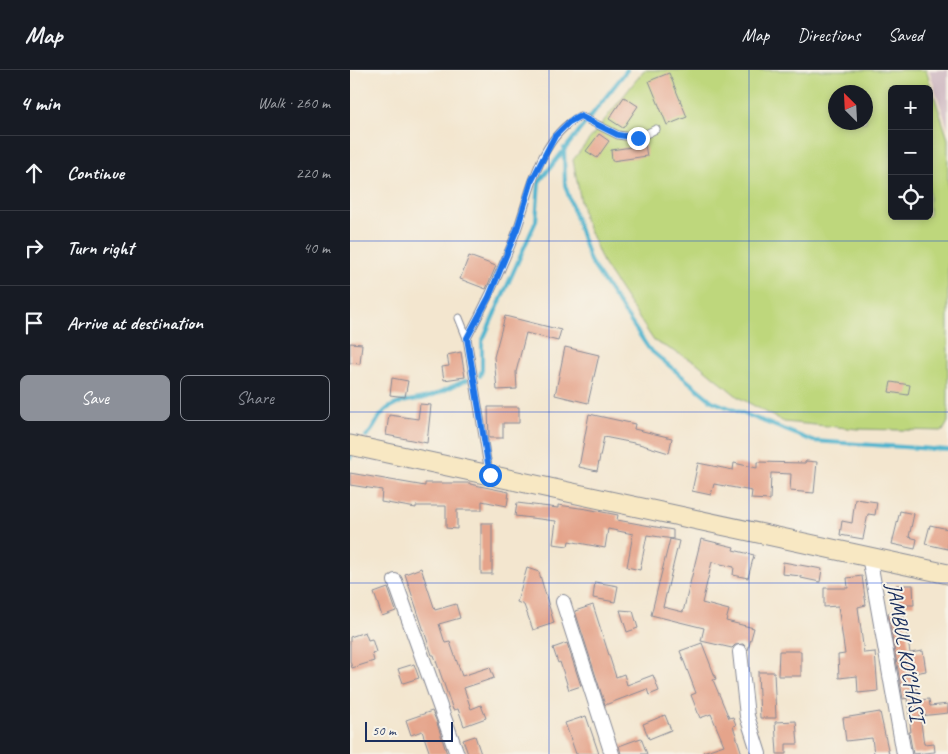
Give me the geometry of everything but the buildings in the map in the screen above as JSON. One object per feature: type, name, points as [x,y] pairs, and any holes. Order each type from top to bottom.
[{"type":"main road","points":[[350,445],[948,574]]},
{"type":"street","name":"JAMBUL KO‘CHASI","points":[[869,556],[904,754]]},
{"type":"street","points":[[395,581],[457,754]]},
{"type":"street","points":[[563,602],[612,754]]},
{"type":"street","points":[[740,652],[746,716],[759,754]]},
{"type":"lane","points":[[467,338],[489,297],[517,229],[532,180],[555,136],[569,122],[580,116],[618,135],[638,138],[656,129]]},
{"type":"lane","points":[[459,318],[467,338],[490,475]]},
{"type":"shaded area","points":[[929,70],[948,70],[948,129]]},
{"type":"green space","points":[[644,70],[926,70],[931,85],[888,85],[888,220],[933,220],[933,92],[948,139],[948,422],[943,431],[858,429],[784,422],[738,397],[697,363],[654,341],[604,265],[584,218],[573,160]]},
{"type":"waterway","points":[[480,376],[482,370],[482,342],[536,221],[539,182],[627,70]]},
{"type":"waterway","points":[[564,148],[565,185],[590,261],[649,349],[712,401],[813,441],[948,450]]},
{"type":"waterway","points":[[366,436],[383,412],[392,406],[433,395],[467,380]]},
{"type":"route","points":[[490,475],[467,338],[489,297],[517,229],[532,180],[555,136],[569,122],[580,116],[618,135],[638,138]]}]
